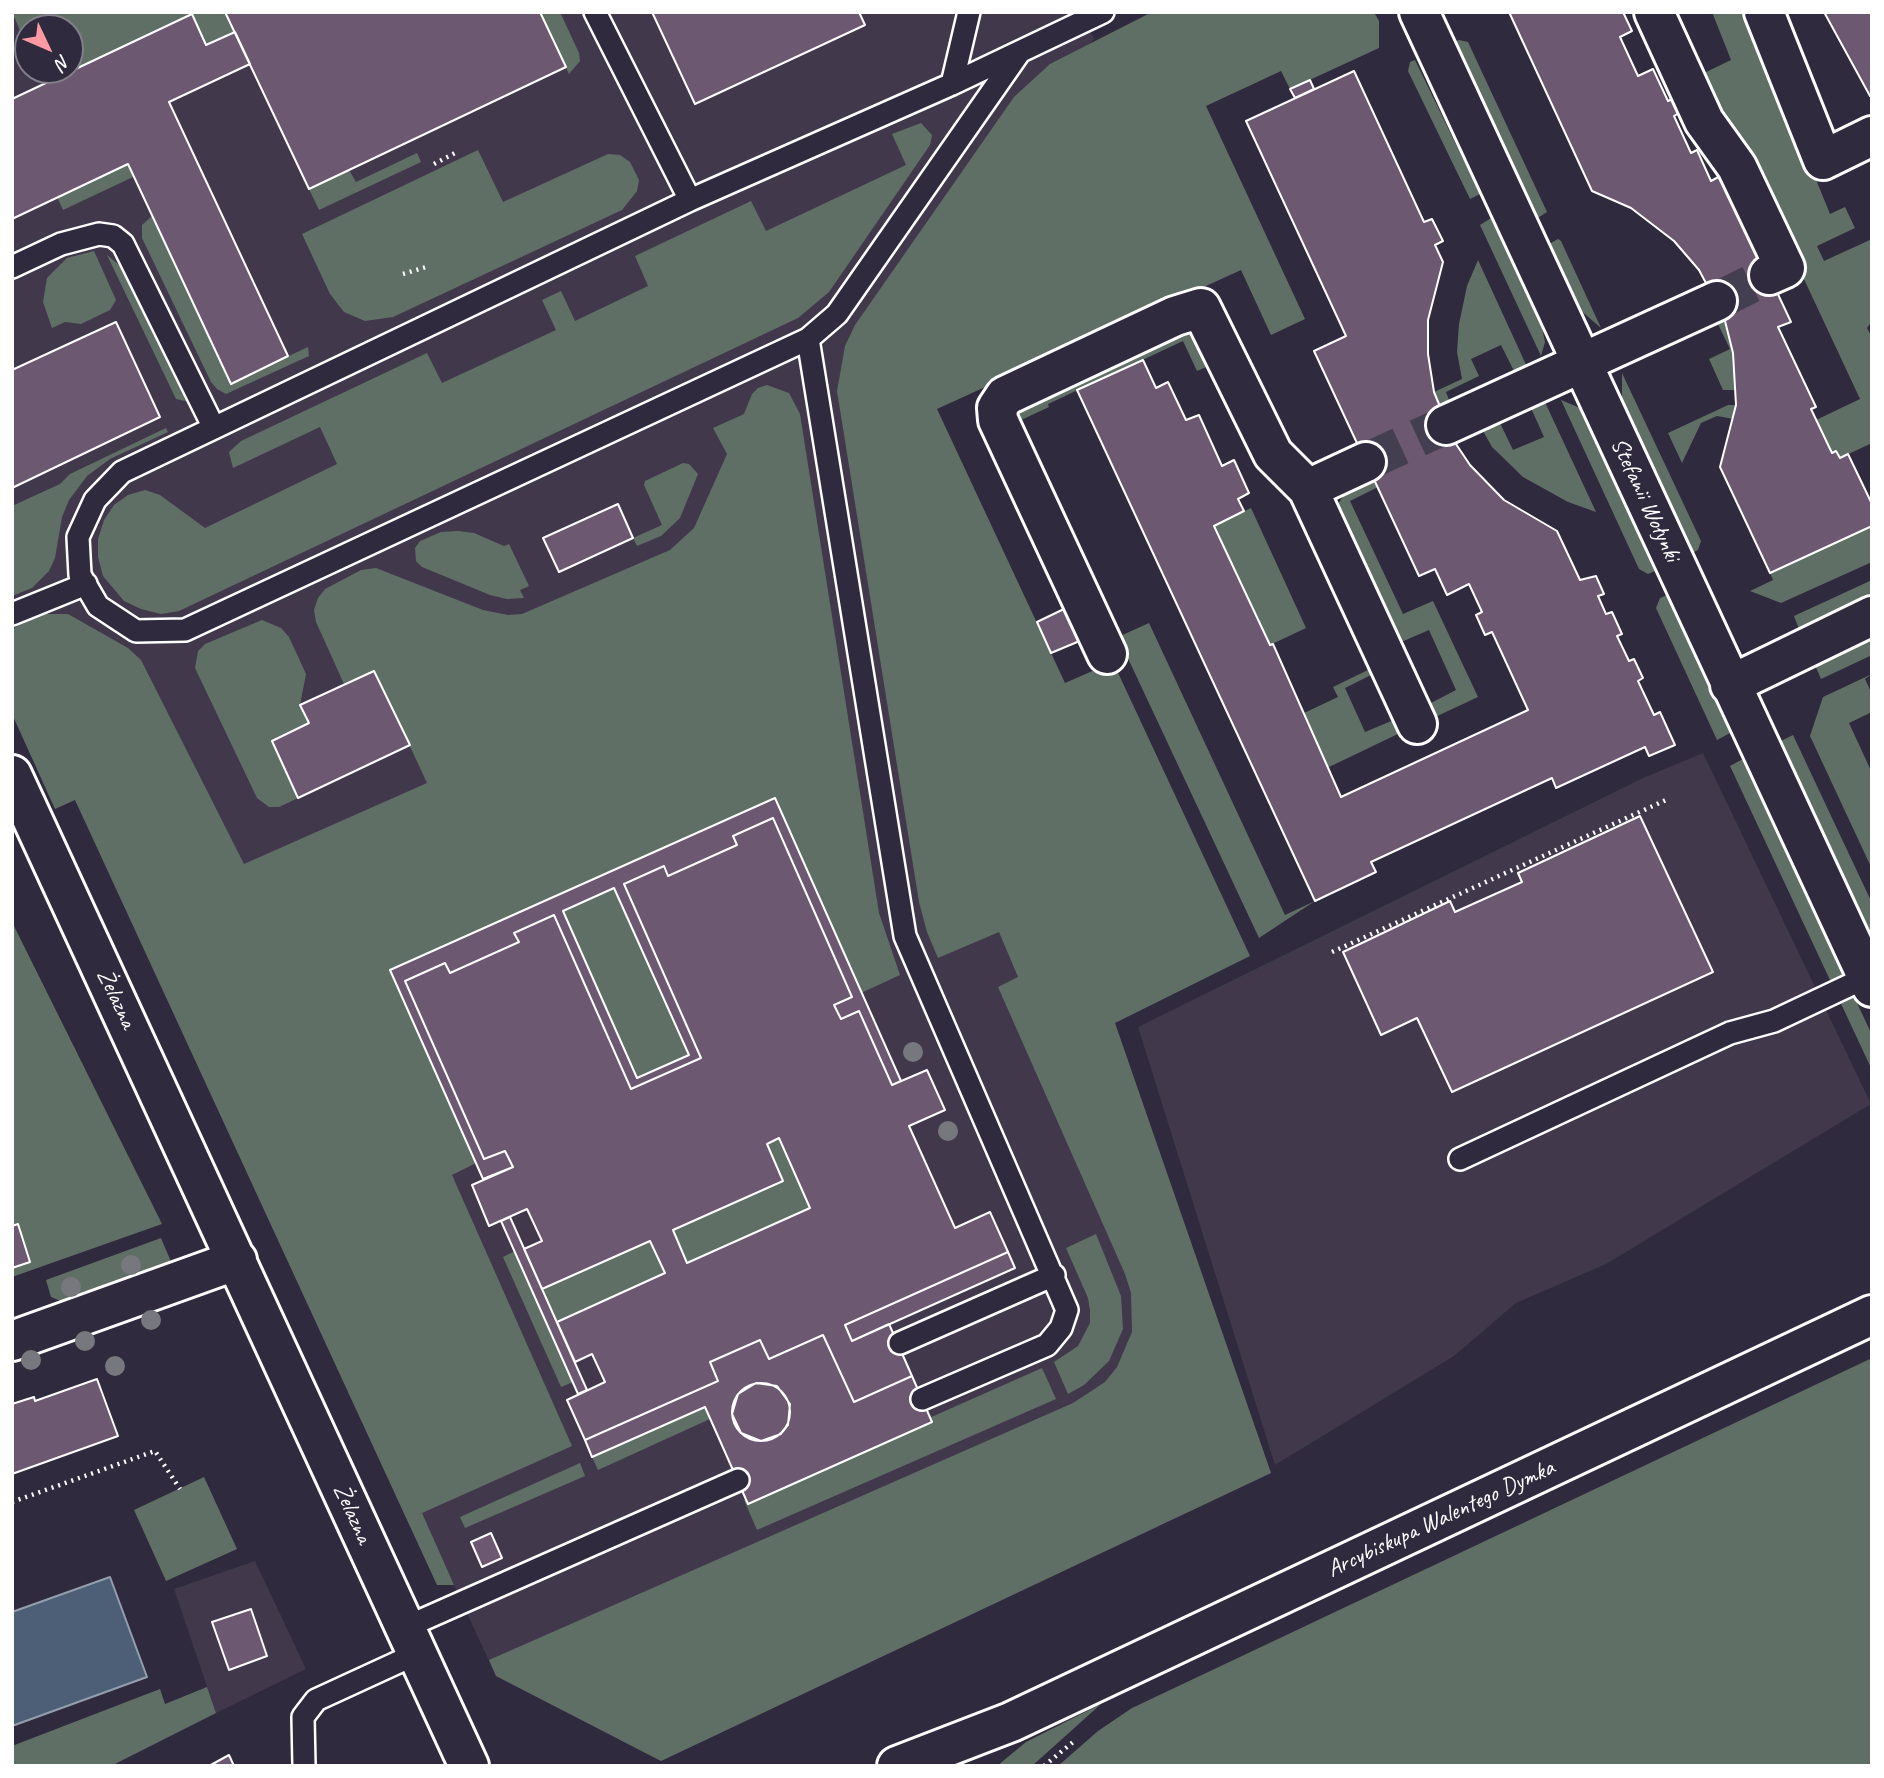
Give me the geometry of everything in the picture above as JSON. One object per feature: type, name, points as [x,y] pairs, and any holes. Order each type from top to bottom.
[{"type":"street","name":"Stefanii Wołynki","points":[[1419,12],[1869,982]]},
{"type":"street","points":[[1654,12],[1704,121],[1737,167],[1785,268],[1769,275]]},
{"type":"street","points":[[1764,12],[1823,160],[1872,136]]},
{"type":"street","points":[[1446,425],[1717,301]]},
{"type":"street","points":[[1107,654],[998,421],[997,408],[1006,396],[1175,316],[1201,308],[1273,454],[1308,489],[1417,724]]},
{"type":"street","points":[[1308,489],[1366,462]]},
{"type":"street","points":[[1730,685],[1872,617]]},
{"type":"street","name":"Żelazna","points":[[12,775],[469,1766]]},
{"type":"street","points":[[12,1341],[237,1260]]},
{"type":"street","name":"Arcybiskupa Walentego Dymka","points":[[897,1766],[1011,1722],[1872,1315]]},
{"type":"street","name":"Arcybiskupa Walentego Dymka","points":[[945,1766],[1011,1722]]},
{"type":"lane","points":[[595,12],[690,200]]},
{"type":"lane","points":[[952,84],[969,12]]},
{"type":"lane","points":[[1019,53],[837,314],[808,339],[185,630],[136,631],[97,606],[80,575],[78,537],[95,500],[122,472],[690,200],[952,84],[1103,12]]},
{"type":"lane","points":[[12,267],[61,244],[99,234],[113,236],[124,244],[214,428]]},
{"type":"lane","points":[[808,339],[905,936],[1067,1310],[1061,1328],[1047,1345],[922,1399]]},
{"type":"lane","points":[[12,614],[86,584]]},
{"type":"lane","points":[[1460,1159],[1730,1033],[1774,1021],[1869,982]]},
{"type":"lane","points":[[900,1343],[1054,1275]]},
{"type":"lane","points":[[304,1766],[303,1717],[316,1700],[410,1641],[738,1480]]},
{"type":"path","points":[[434,164],[457,152]]},
{"type":"path","points":[[403,274],[426,267]]},
{"type":"path","points":[[1332,953],[1666,800]]},
{"type":"path","points":[[12,1502],[155,1451],[180,1489]]},
{"type":"shaded area","points":[[12,12],[1081,12],[1094,39],[875,353],[1271,1473],[661,1761],[496,1676],[12,631]]},
{"type":"shaded area","points":[[1703,753],[1871,1104],[1606,1264],[1516,1303],[1454,1356],[1275,1465],[1138,1027],[1641,779]]},
{"type":"shaded area","points":[[255,1561],[306,1669],[216,1713],[174,1589]]},
{"type":"green space","points":[[12,12],[225,12],[235,32],[206,45],[192,15],[84,66],[84,14],[14,14],[14,17]]},
{"type":"green space","points":[[540,12],[560,12],[579,53],[580,61],[569,74]]},
{"type":"green space","points":[[1152,12],[1374,12],[1379,21],[1379,48],[1290,89],[1281,71],[1206,106],[1305,319],[1271,335],[1241,270],[937,409],[1065,683],[1113,662],[1250,956],[1115,1023],[1271,1473],[661,1761],[496,1676],[489,1660],[1073,1403],[1105,1382],[1117,1367],[1132,1332],[1131,1293],[1125,1274],[998,987],[1018,977],[999,932],[938,958],[927,932],[919,902],[837,391],[845,346],[855,325],[1014,97],[1050,64]]},
{"type":"green space","points":[[1712,12],[1748,12],[1830,214],[1845,207],[1855,228],[1817,246],[1824,261],[1872,239],[1872,321],[1867,328],[1872,338],[1872,443],[1840,458],[1836,451],[1832,453],[1816,420],[1860,399],[1803,277],[1796,247],[1753,157],[1717,109],[1702,74],[1731,60]]},
{"type":"green space","points":[[1459,40],[1468,42],[1547,212],[1536,219],[1452,43]]},
{"type":"green space","points":[[1415,60],[1480,194],[1470,199],[1408,71],[1410,62]]},
{"type":"green space","points":[[921,123],[932,135],[930,145],[829,292],[798,318],[179,611],[161,614],[141,609],[124,601],[103,576],[98,557],[98,539],[104,520],[114,505],[128,495],[145,490],[160,495],[205,528],[337,464],[320,427],[233,468],[229,452],[241,441],[427,353],[442,383],[556,330],[542,300],[561,291],[575,321],[648,286],[635,256],[751,201],[766,231],[906,165],[892,134]]},
{"type":"green space","points":[[478,150],[503,202],[608,154],[620,155],[630,162],[639,180],[637,191],[622,210],[393,317],[365,321],[344,312],[330,294],[302,234]]},
{"type":"green space","points":[[417,153],[421,162],[319,210],[309,189],[349,170],[356,182]]},
{"type":"green space","points":[[128,164],[133,177],[63,210],[57,197]]},
{"type":"green space","points":[[152,216],[231,383],[308,347],[309,356],[226,394],[217,389],[211,382],[142,238],[142,225]]},
{"type":"green space","points":[[1491,218],[1542,328],[1545,342],[1541,356],[1480,225]]},
{"type":"green space","points":[[1558,239],[1601,328],[1579,309],[1549,244]]},
{"type":"green space","points":[[94,251],[116,300],[110,310],[81,324],[65,322],[52,328],[43,302],[47,278],[67,258]]},
{"type":"green space","points":[[107,255],[130,274],[189,402],[176,399]]},
{"type":"green space","points":[[1478,260],[1528,369],[1516,375],[1501,345],[1471,359],[1479,376],[1446,392],[1451,405],[1440,410],[1434,392],[1462,379],[1457,352],[1459,324],[1467,286]]},
{"type":"green space","points":[[1724,317],[1733,353],[1736,390],[1723,390],[1709,359],[1730,349],[1716,320]]},
{"type":"green space","points":[[1184,332],[1195,334],[1211,365],[1197,371],[1183,341],[1048,404],[1049,407],[1019,421],[1018,413],[1023,407]]},
{"type":"green space","points":[[1622,373],[1701,541],[1698,550],[1692,553],[1622,402]]},
{"type":"green space","points":[[767,385],[789,393],[800,414],[879,913],[900,975],[861,993],[774,799],[390,970],[476,1163],[452,1175],[572,1446],[422,1513],[454,1585],[437,1585],[75,800],[55,809],[12,714],[12,629],[42,614],[68,614],[128,648],[141,660],[244,864],[427,783],[375,671],[344,684],[316,622],[314,610],[325,589],[361,570],[376,568],[483,610],[508,615],[522,614],[670,550],[694,528],[727,454],[713,428],[744,414],[752,394]]},
{"type":"green space","points":[[1544,400],[1596,512],[1568,502],[1523,477],[1492,447],[1482,429],[1499,421],[1513,450],[1544,437],[1530,406]]},
{"type":"green space","points":[[1561,400],[1580,408],[1655,571],[1648,574],[1639,569]]},
{"type":"green space","points":[[1728,405],[1736,405],[1734,419],[1717,416],[1701,423],[1682,463],[1668,433]]},
{"type":"green space","points":[[166,428],[168,432],[110,459],[87,476],[69,500],[62,517],[55,558],[49,571],[32,588],[12,596],[12,506],[60,484],[70,474]]},
{"type":"green space","points":[[683,463],[689,464],[698,474],[680,518],[661,536],[637,546],[633,538],[662,525],[644,485],[645,481]]},
{"type":"green space","points":[[1374,479],[1378,487],[1350,501],[1403,614],[1433,601],[1478,697],[1433,718],[1427,705],[1456,690],[1429,630],[1399,643],[1337,506],[1346,491]]},
{"type":"green space","points":[[1251,508],[1306,628],[1270,645],[1214,526]]},
{"type":"green space","points":[[1872,526],[1872,562],[1781,603],[1750,591],[1773,580],[1770,573]]},
{"type":"green space","points":[[441,532],[474,533],[504,546],[509,544],[529,586],[520,590],[524,598],[507,599],[490,595],[422,567],[416,561],[415,548],[420,541]]},
{"type":"green space","points":[[1872,580],[1872,596],[1799,629],[1794,616]]},
{"type":"green space","points":[[1667,595],[1730,733],[1717,740],[1656,608],[1660,598]]},
{"type":"green space","points":[[262,620],[281,628],[289,637],[306,674],[300,705],[309,723],[272,741],[298,798],[279,807],[269,807],[257,798],[195,668],[198,651],[205,644]]},
{"type":"green space","points":[[1149,623],[1285,915],[1315,901],[1259,938],[1118,637]]},
{"type":"green space","points":[[1872,639],[1872,655],[1821,679],[1815,665]]},
{"type":"green space","points":[[1372,668],[1375,673],[1345,688],[1365,732],[1396,719],[1402,732],[1327,768],[1302,714],[1338,697],[1333,687]]},
{"type":"green space","points":[[1872,674],[1865,679],[1872,694],[1872,712],[1849,723],[1872,773],[1872,869],[1810,736],[1823,697]]},
{"type":"green space","points":[[1793,735],[1872,903],[1872,939],[1779,742]]},
{"type":"green space","points":[[1743,759],[1872,1035],[1872,1070],[1730,766]]},
{"type":"green space","points":[[614,888],[689,1055],[637,1078],[563,911]]},
{"type":"green space","points":[[12,922],[162,1224],[12,1277]]},
{"type":"green space","points":[[779,1138],[810,1208],[687,1263],[673,1230],[783,1181],[767,1144]]},
{"type":"green space","points":[[1096,1234],[1121,1296],[1123,1329],[1109,1361],[1084,1385],[1068,1394],[1054,1362],[1078,1346],[1090,1323],[1090,1310],[1088,1298],[1066,1248]]},
{"type":"green space","points":[[161,1238],[172,1264],[65,1303],[51,1297],[46,1280]]},
{"type":"green space","points":[[650,1241],[665,1273],[557,1322],[542,1289]]},
{"type":"green space","points":[[515,1251],[573,1382],[561,1387],[503,1257]]},
{"type":"green space","points":[[1872,1358],[1872,1766],[1058,1766],[1098,1731],[1132,1708]]},
{"type":"green space","points":[[1042,1368],[1056,1399],[757,1530],[744,1500]]},
{"type":"green space","points":[[705,1407],[710,1419],[598,1470],[592,1457]]},
{"type":"green space","points":[[580,1463],[585,1476],[465,1528],[460,1517]]},
{"type":"green space","points":[[204,1477],[237,1549],[166,1581],[134,1510]]},
{"type":"green space","points":[[207,1687],[216,1713],[111,1766],[12,1766],[12,1746],[160,1689],[165,1704]]},
{"type":"green space","points":[[1101,1704],[1032,1766],[997,1766],[1026,1742]]},
{"type":"water","points":[[110,1577],[147,1677],[12,1726],[12,1612]]},
{"type":"building","points":[[225,12],[540,12],[566,67],[309,189]]},
{"type":"building","points":[[652,12],[859,12],[865,25],[695,104]]},
{"type":"building","points":[[1509,12],[1623,12],[1632,31],[1620,37],[1638,76],[1653,69],[1668,101],[1675,98],[1681,112],[1674,116],[1691,153],[1697,150],[1711,181],[1722,175],[1791,322],[1778,327],[1816,407],[1811,409],[1832,453],[1836,451],[1840,458],[1848,454],[1872,504],[1872,526],[1770,573],[1720,467],[1736,405],[1733,353],[1724,317],[1699,270],[1674,241],[1631,208],[1592,191]]},
{"type":"building","points":[[1824,12],[1872,12],[1872,95],[1870,96]]},
{"type":"building","points":[[192,14],[206,45],[235,32],[250,64],[169,102],[288,356],[231,384],[128,164],[12,219],[12,99],[44,84],[84,84],[84,65]]},
{"type":"building","points":[[1354,71],[1424,222],[1432,219],[1443,241],[1435,245],[1443,262],[1428,320],[1428,354],[1434,392],[1454,441],[1470,465],[1504,500],[1557,531],[1580,580],[1596,576],[1604,594],[1598,596],[1606,614],[1612,612],[1622,634],[1617,636],[1629,661],[1634,659],[1643,678],[1638,681],[1654,715],[1660,712],[1675,745],[1649,756],[1645,747],[1556,788],[1552,778],[1371,862],[1376,872],[1315,901],[1077,390],[1143,360],[1156,388],[1168,382],[1186,420],[1199,415],[1222,466],[1234,460],[1249,493],[1238,499],[1244,511],[1214,526],[1270,645],[1273,644],[1341,797],[1528,710],[1492,632],[1485,635],[1476,615],[1482,612],[1469,584],[1447,595],[1435,569],[1419,576],[1314,351],[1346,336],[1246,121]]},
{"type":"building","points":[[1310,80],[1314,89],[1295,98],[1290,89]]},
{"type":"building","points":[[116,322],[160,417],[12,488],[12,370]]},
{"type":"building","points":[[618,504],[633,538],[559,572],[543,538]]},
{"type":"building","points":[[1066,608],[1082,640],[1051,653],[1037,622]]},
{"type":"building","points":[[374,671],[410,745],[298,798],[272,741],[309,723],[300,705]]},
{"type":"building","points":[[775,798],[901,1081],[892,1085],[859,1011],[841,1019],[834,1005],[852,997],[773,818],[733,836],[737,845],[668,876],[664,866],[624,884],[701,1058],[631,1089],[554,915],[514,933],[519,942],[450,973],[445,963],[405,981],[484,1159],[505,1151],[513,1167],[483,1179],[390,970]],"holes":[[[614,888],[689,1055],[637,1078],[563,911]]]},
{"type":"building","points":[[1640,816],[1713,972],[1452,1092],[1417,1018],[1381,1035],[1343,952],[1450,901],[1455,912],[1522,882],[1518,873]]},
{"type":"building","points":[[773,818],[852,997],[834,1005],[841,1019],[859,1011],[892,1085],[927,1070],[945,1110],[909,1126],[955,1228],[990,1212],[1008,1252],[845,1325],[852,1341],[889,1324],[912,1376],[854,1402],[823,1335],[769,1359],[760,1340],[710,1362],[718,1381],[585,1440],[567,1400],[605,1382],[592,1354],[575,1362],[557,1322],[665,1273],[650,1241],[542,1289],[524,1249],[542,1241],[527,1209],[489,1226],[472,1185],[513,1167],[505,1151],[484,1159],[405,981],[445,963],[450,973],[519,942],[514,933],[554,915],[631,1089],[701,1058],[624,884],[664,866],[668,876],[737,845],[733,836]],"holes":[[[779,1138],[810,1208],[687,1263],[673,1230],[783,1181],[767,1144]]]},
{"type":"building","points":[[510,1217],[587,1390],[578,1394],[501,1221]]},
{"type":"building","points":[[18,1224],[30,1262],[12,1268],[12,1226]]},
{"type":"building","points":[[1008,1252],[1015,1268],[852,1341],[845,1325]]},
{"type":"building","points":[[823,1335],[854,1402],[912,1376],[932,1422],[748,1504],[705,1407],[592,1457],[585,1440],[718,1381],[710,1362],[760,1340],[769,1359]],"holes":[[[756,1383],[777,1386],[790,1404],[788,1425],[781,1434],[761,1441],[741,1433],[732,1414],[738,1394]]]},
{"type":"building","points":[[97,1379],[118,1436],[12,1474],[12,1404],[34,1397],[35,1401]]},
{"type":"building","points":[[755,1383],[767,1383],[782,1391],[790,1406],[790,1418],[782,1433],[767,1441],[755,1441],[740,1433],[732,1418],[732,1406],[740,1391]]},
{"type":"building","points":[[491,1533],[502,1558],[482,1567],[471,1542]]},
{"type":"building","points":[[251,1609],[267,1656],[229,1670],[212,1622]]},
{"type":"building","points":[[229,1755],[234,1766],[209,1766]]},
{"type":"tunnel","points":[[1717,301],[1769,275]]},
{"type":"tunnel","points":[[1366,462],[1446,425]]}]
